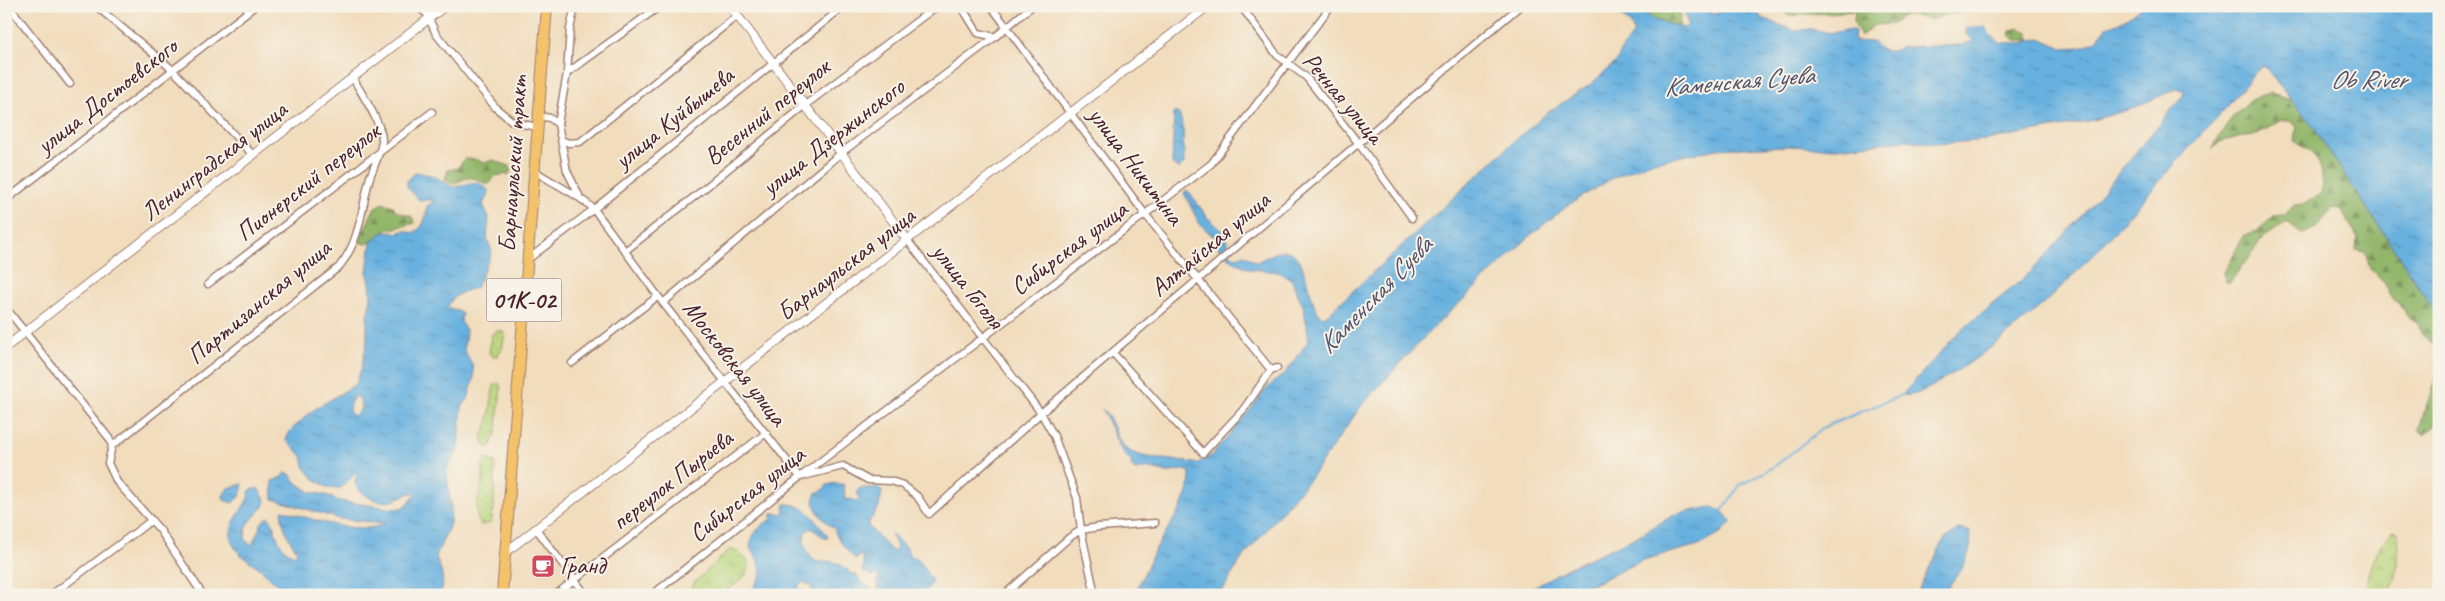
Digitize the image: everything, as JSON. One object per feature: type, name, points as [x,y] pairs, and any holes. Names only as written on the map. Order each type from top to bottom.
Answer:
[{"type":"main road","name":"Барнаульский тракт","points":[[502,595],[547,6]]},
{"type":"street","points":[[9,6],[70,84]]},
{"type":"street","points":[[96,6],[173,70],[254,155]]},
{"type":"street","name":"улица Достоевского","points":[[6,200],[255,6]]},
{"type":"street","points":[[417,6],[429,19],[436,34],[496,108],[513,122],[537,127]]},
{"type":"street","name":"Ленинградская улица","points":[[6,347],[445,6]]},
{"type":"street","points":[[575,6],[568,44],[567,73],[558,124],[567,171],[580,196]]},
{"type":"street","points":[[567,73],[660,6]]},
{"type":"street","name":"улица Гоголя","points":[[730,6],[772,64],[1041,413],[1054,436],[1070,474],[1077,498],[1081,530],[1095,595]]},
{"type":"street","name":"улица Куйбышева","points":[[527,260],[594,209],[844,6]]},
{"type":"street","name":"Весенний переулок","points":[[625,251],[805,106],[937,6]]},
{"type":"street","points":[[961,6],[978,33],[996,37]]},
{"type":"street","name":"улица Никитина","points":[[991,6],[1145,214],[1274,369],[1242,410],[1203,453],[1113,353]]},
{"type":"street","name":"улица Дзержинского","points":[[663,303],[841,153],[996,37],[1032,6]]},
{"type":"street","name":"Барнаульская улица","points":[[506,552],[725,384],[1208,6]]},
{"type":"street","name":"Речная улица","points":[[1241,6],[1277,55],[1306,77],[1359,144],[1412,218]]},
{"type":"street","name":"Сибирская улица","points":[[652,595],[800,478],[1211,164],[1331,6]]},
{"type":"street","name":"Алтайская улица","points":[[800,478],[843,466],[868,480],[892,481],[902,484],[917,496],[929,514],[1041,413],[1520,6]]},
{"type":"street","points":[[561,140],[569,143],[580,142],[737,16]]},
{"type":"street","name":"Партизанская улица","points":[[112,446],[339,267],[349,256],[362,221],[370,180],[382,140],[380,128],[353,78]]},
{"type":"street","name":"Пионерский переулок","points":[[208,284],[432,112]]},
{"type":"street","points":[[538,116],[550,118],[558,124]]},
{"type":"street","name":"Московская улица","points":[[535,171],[556,185],[580,196],[594,209],[725,384],[800,478]]},
{"type":"street","points":[[572,363],[658,296]]},
{"type":"street","points":[[6,308],[109,438],[112,446],[108,463],[117,482],[160,530],[203,595]]},
{"type":"street","name":"переулок Пырьева","points":[[555,595],[766,433]]},
{"type":"street","points":[[51,595],[152,520]]},
{"type":"street","points":[[1004,595],[1070,537],[1081,530],[1155,523]]},
{"type":"street","points":[[537,530],[586,595]]},
{"type":"green space","points":[[1667,6],[1680,13],[1679,27],[1654,20],[1637,8]]},
{"type":"green space","points":[[1786,6],[2006,6],[1949,14],[1930,20],[1911,15],[1901,17],[1892,24],[1874,25],[1861,36],[1854,22],[1855,11],[1788,16],[1782,8]]},
{"type":"green space","points":[[2019,28],[2028,33],[2031,40],[2016,40],[2009,35],[2010,31]]},
{"type":"green space","points":[[2271,93],[2291,99],[2310,122],[2431,305],[2439,313],[2439,419],[2434,427],[2423,435],[2419,432],[2419,428],[2437,374],[2438,352],[2434,344],[2422,335],[2417,323],[2409,317],[2392,297],[2385,284],[2370,269],[2365,252],[2356,250],[2357,237],[2341,209],[2333,208],[2317,227],[2304,234],[2300,233],[2289,223],[2285,223],[2261,239],[2230,283],[2225,282],[2224,273],[2243,236],[2257,231],[2275,215],[2285,215],[2294,205],[2304,204],[2321,194],[2322,175],[2319,164],[2308,150],[2295,141],[2297,127],[2290,121],[2281,120],[2257,135],[2242,136],[2220,142],[2213,149],[2228,122],[2244,106],[2261,95]]},
{"type":"green space","points":[[464,159],[474,159],[484,163],[493,160],[509,166],[512,170],[509,174],[495,176],[489,184],[472,178],[454,183],[448,182],[445,179],[448,170],[458,168]]},
{"type":"green space","points":[[383,203],[393,206],[396,211],[411,216],[415,223],[387,230],[367,244],[358,242],[375,207]]},
{"type":"green space","points":[[500,330],[505,333],[502,349],[497,356],[492,356],[489,353],[492,334]]},
{"type":"green space","points":[[499,383],[501,388],[496,434],[490,447],[485,446],[482,437],[488,423],[494,385]]},
{"type":"green space","points":[[486,459],[495,462],[494,507],[491,523],[481,525],[478,519],[477,508],[483,478],[483,466]]},
{"type":"green space","points":[[2394,531],[2399,533],[2396,577],[2389,595],[2367,595],[2368,578],[2374,560],[2382,543]]},
{"type":"green space","points":[[730,549],[738,552],[749,562],[748,570],[744,577],[722,595],[692,595],[691,588],[695,582]]},
{"type":"water","points":[[1611,6],[1635,6],[1654,20],[1684,28],[1688,24],[1685,15],[1687,10],[1691,8],[1716,13],[1725,8],[1751,8],[1763,18],[1795,31],[1809,29],[1832,33],[1851,29],[1855,31],[1854,41],[1873,42],[1880,49],[1892,51],[1912,46],[1951,46],[1968,43],[1974,40],[1966,34],[1966,29],[1970,27],[1985,27],[1990,35],[2002,43],[2022,43],[2040,38],[2062,48],[2081,47],[2094,42],[2107,27],[2125,20],[2143,6],[2439,6],[2439,313],[2431,305],[2310,122],[2264,66],[2254,73],[2231,103],[2074,275],[2011,332],[1928,389],[1913,395],[1902,395],[1958,333],[2031,272],[2093,203],[2183,96],[2184,90],[2176,89],[2131,109],[2082,123],[1986,140],[1937,144],[1905,140],[1836,148],[1786,146],[1717,149],[1648,163],[1611,179],[1570,204],[1532,234],[1429,332],[1362,405],[1312,476],[1240,561],[1220,595],[1134,595],[1154,552],[1177,514],[1187,493],[1190,472],[1183,470],[1166,472],[1146,469],[1135,470],[1131,466],[1132,462],[1122,452],[1102,409],[1109,417],[1120,442],[1129,451],[1147,457],[1197,464],[1212,455],[1266,389],[1286,372],[1309,340],[1304,308],[1291,279],[1278,272],[1250,269],[1232,261],[1219,248],[1216,239],[1199,223],[1184,193],[1186,190],[1207,217],[1226,234],[1231,255],[1235,257],[1244,255],[1257,262],[1283,251],[1291,253],[1298,258],[1303,267],[1317,310],[1322,317],[1327,315],[1520,136],[1547,113],[1591,84],[1617,61],[1622,49],[1634,33],[1630,24]]},
{"type":"water","points":[[1174,112],[1179,114],[1183,126],[1184,164],[1179,169],[1172,164]]},
{"type":"water","points":[[416,172],[434,176],[453,187],[472,183],[481,184],[489,192],[483,204],[489,218],[487,238],[492,252],[476,288],[459,294],[447,307],[462,314],[461,322],[466,330],[464,350],[473,367],[474,378],[468,399],[462,407],[458,450],[446,470],[451,507],[450,524],[436,556],[442,575],[442,589],[440,595],[301,595],[285,590],[277,585],[241,554],[233,544],[231,531],[235,520],[247,501],[250,490],[258,488],[266,501],[246,529],[246,541],[252,545],[262,522],[268,517],[282,547],[295,555],[297,551],[283,525],[283,510],[335,525],[349,527],[375,527],[385,523],[340,519],[273,499],[272,481],[283,477],[285,473],[290,474],[297,483],[310,492],[326,495],[339,501],[396,509],[404,507],[417,494],[410,493],[387,502],[376,500],[365,495],[357,487],[355,483],[357,475],[355,474],[341,488],[328,488],[313,478],[304,466],[302,456],[286,440],[290,431],[312,411],[356,384],[367,341],[367,316],[371,299],[370,282],[367,272],[371,242],[383,232],[397,233],[406,230],[411,233],[415,232],[424,223],[427,206],[433,203],[432,200],[419,200],[407,187],[407,181]],"holes":[[[355,396],[360,398],[361,409],[354,416],[349,411],[350,403]]]},
{"type":"water","points":[[836,483],[844,485],[845,500],[852,499],[855,502],[859,498],[857,492],[860,488],[879,488],[882,491],[879,507],[868,526],[892,551],[895,551],[897,547],[891,533],[907,549],[909,556],[918,559],[932,581],[924,592],[910,596],[879,595],[877,580],[880,575],[873,576],[862,571],[864,565],[862,555],[856,560],[846,549],[835,529],[827,523],[816,509],[814,499],[816,493],[823,490],[827,485]]},
{"type":"water","points":[[243,484],[240,497],[232,503],[224,500],[223,496],[228,488]]},
{"type":"water","points":[[785,504],[792,504],[804,509],[814,518],[827,535],[828,538],[825,538],[811,528],[805,532],[806,548],[813,559],[817,562],[827,561],[840,564],[851,574],[856,574],[876,595],[810,595],[812,587],[803,582],[798,586],[799,595],[750,595],[761,572],[757,559],[750,548],[752,539],[763,525],[772,519],[772,513],[783,514]]},
{"type":"water","points":[[1711,507],[1722,511],[1732,522],[1723,531],[1702,544],[1643,560],[1571,595],[1519,595],[1568,568],[1634,538],[1676,514]]},
{"type":"water","points":[[1958,529],[1969,531],[1971,540],[1967,557],[1958,573],[1942,595],[1915,595],[1944,540]]},
{"type":"waterway","points":[[1722,511],[1740,485],[1774,467],[1824,427],[1902,395]]},
{"type":"place","name":"Гранд","points":[[543,566]]},
{"type":"water label","name":"Ob River","points":[[2368,79]]},
{"type":"water label","name":"Каменская Суева","points":[[1739,81]]},
{"type":"water label","name":"Каменская Суева","points":[[1375,295]]}]
